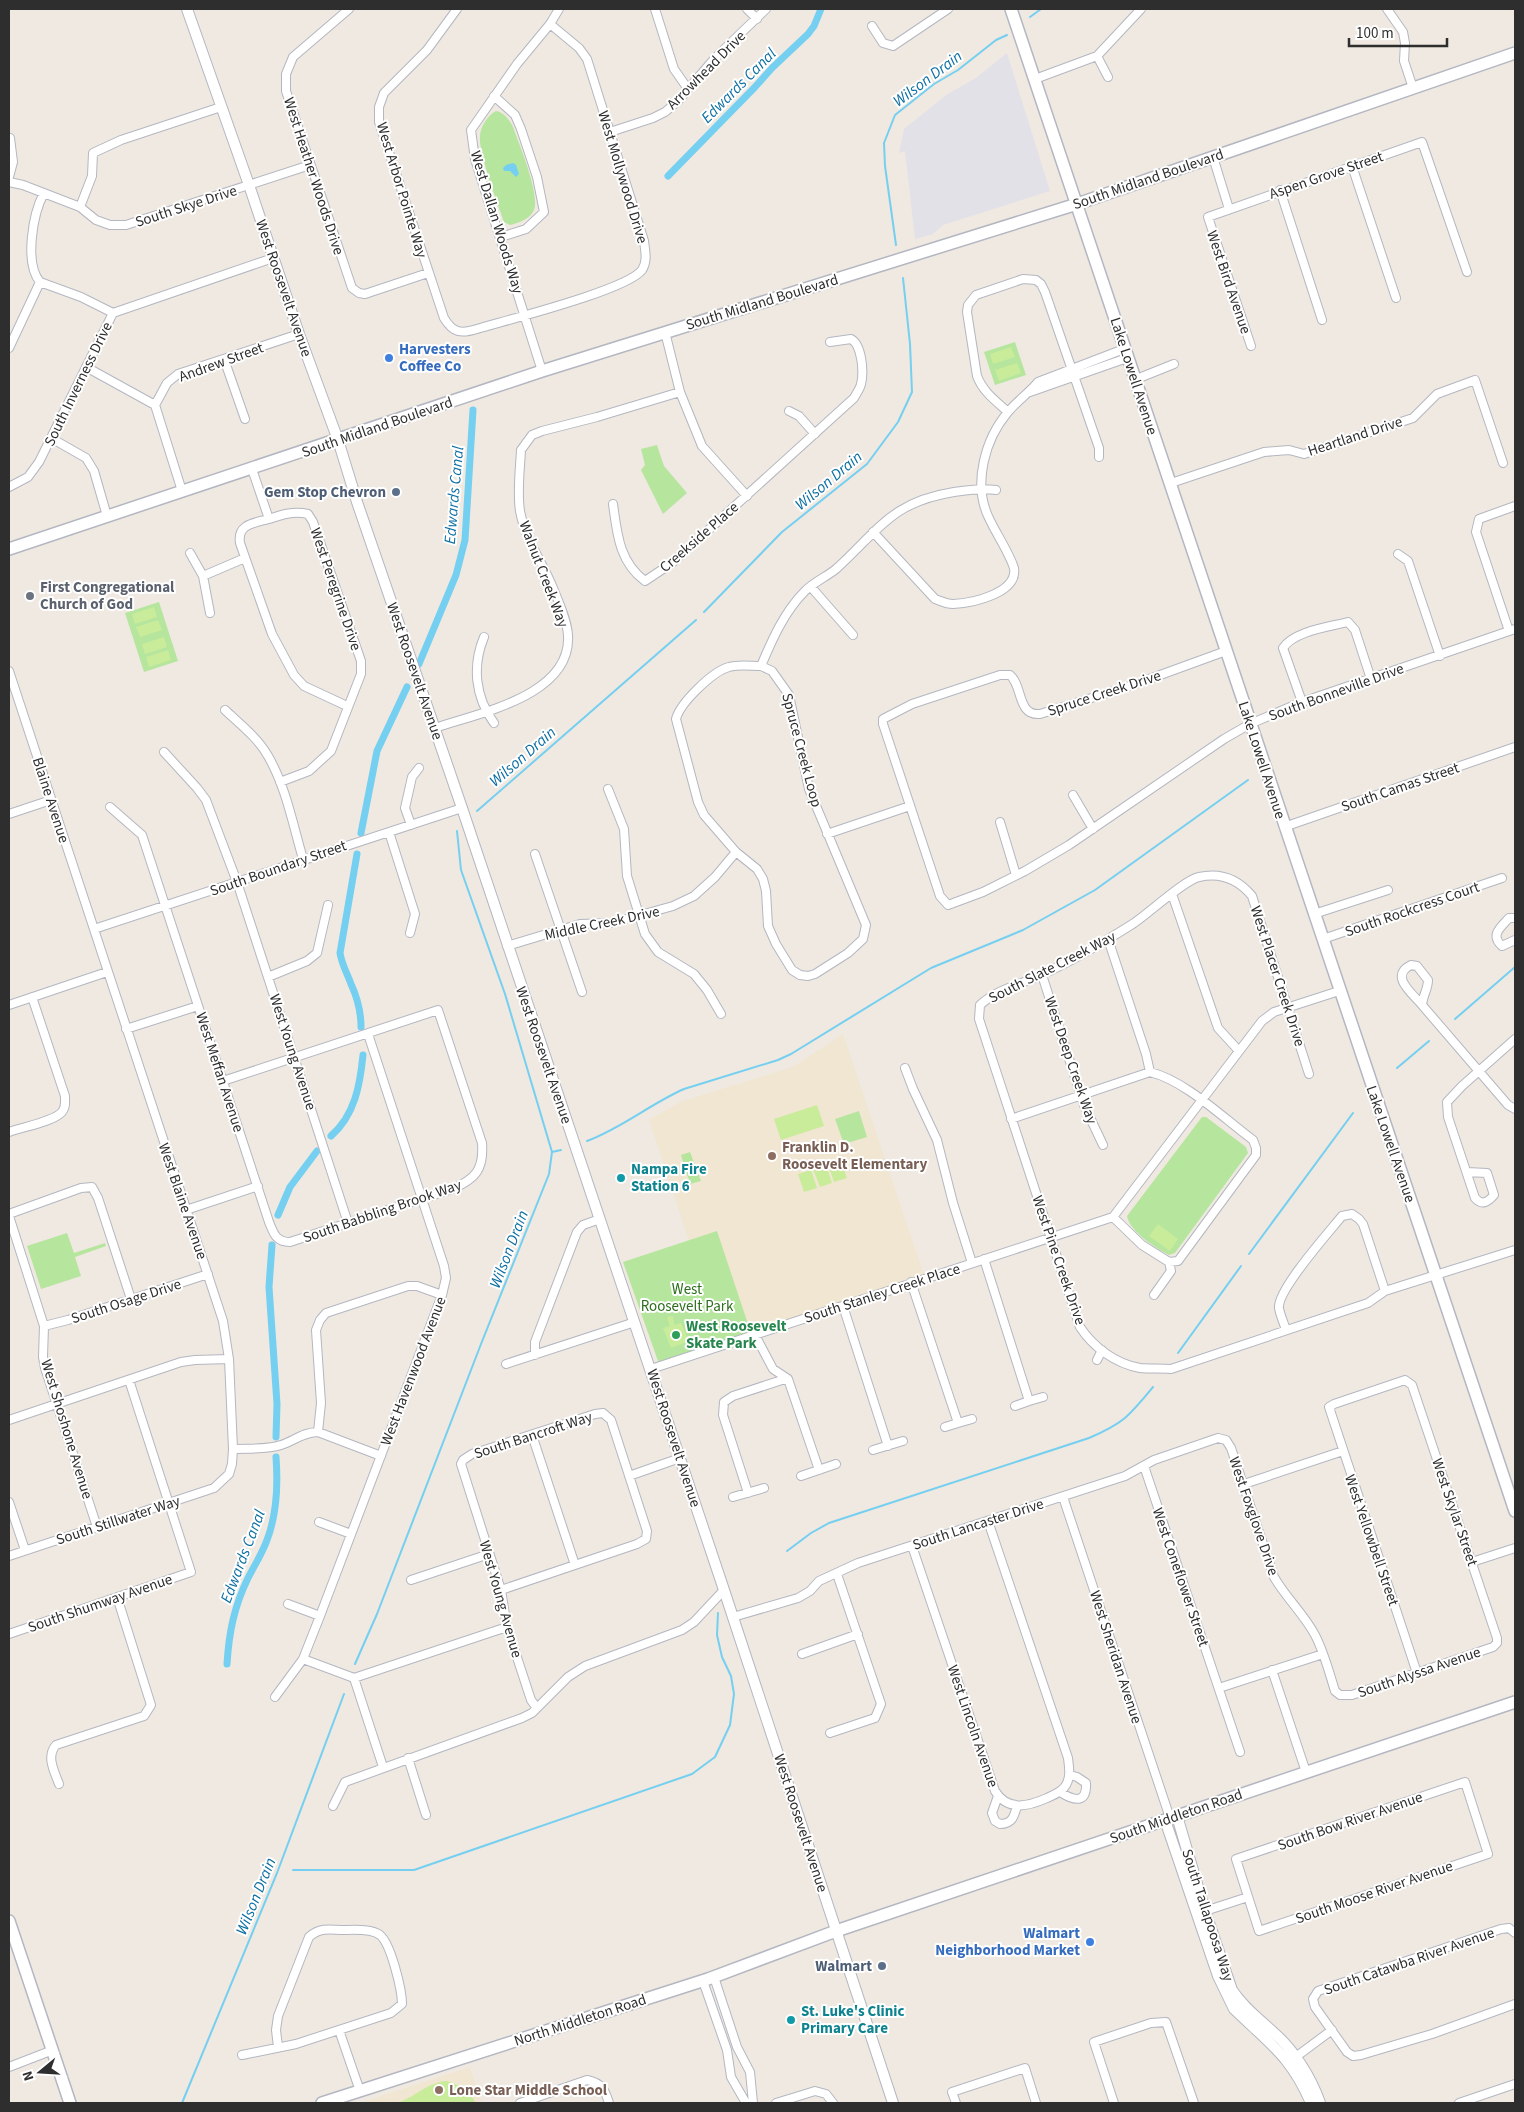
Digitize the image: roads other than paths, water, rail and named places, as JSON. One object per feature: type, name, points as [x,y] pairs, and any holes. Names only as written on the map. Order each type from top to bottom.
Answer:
[{"type":"main road","name":"Lake Lowell Avenue","points":[[1011,9],[1515,1511]]},
{"type":"main road","name":"South Midland Boulevard","points":[[9,549],[542,371],[1076,204],[1515,53]]},
{"type":"main road","name":"South Middleton Road","points":[[836,1931],[1515,1702]]},
{"type":"main road","points":[[9,1921],[11,1933],[70,2103]]},
{"type":"main road","name":"North Middleton Road","points":[[322,2103],[709,1979],[836,1931]]},
{"type":"street","name":"West Roosevelt Avenue","points":[[187,9],[299,334],[338,440],[356,502],[462,808],[894,2103]]},
{"type":"street","name":"West Heather Woods Drive","points":[[350,9],[293,57],[286,74],[286,92],[352,288],[359,293],[365,294],[428,273]]},
{"type":"street","name":"West Arbor Pointe Way","points":[[456,332],[450,328],[444,318],[428,273],[379,122],[379,107],[384,93],[427,50],[457,9]]},
{"type":"street","name":"West Dallan Woods Way","points":[[542,371],[475,159],[471,130],[533,43],[550,24],[559,9]]},
{"type":"street","points":[[655,9],[674,69],[688,89]]},
{"type":"street","points":[[747,9],[757,19]]},
{"type":"street","name":"Arrowhead Drive","points":[[610,132],[653,118],[665,112],[714,59],[766,9]]},
{"type":"street","points":[[872,26],[883,43],[893,46],[948,9]]},
{"type":"street","points":[[1035,79],[1097,56],[1141,9]]},
{"type":"street","points":[[1387,9],[1403,32],[1405,43],[1404,61],[1412,88]]},
{"type":"street","name":"West Mollywood Drive","points":[[456,332],[466,332],[525,315],[625,283],[637,276],[643,268],[646,257],[644,240],[587,59],[579,48],[550,24]]},
{"type":"street","points":[[1097,56],[1108,78]]},
{"type":"street","points":[[494,96],[514,115],[521,130],[537,176],[544,212],[526,230],[501,237]]},
{"type":"street","points":[[80,207],[92,176],[94,152],[121,140],[221,107]]},
{"type":"street","points":[[9,177],[13,162],[10,138]]},
{"type":"street","name":"Aspen Grove Street","points":[[1208,218],[1280,190],[1422,142],[1467,272]]},
{"type":"street","points":[[1213,157],[1229,209]]},
{"type":"street","name":"South Skye Drive","points":[[9,182],[24,185],[80,207],[96,220],[110,225],[126,225],[310,165]]},
{"type":"street","points":[[1352,166],[1396,298]]},
{"type":"street","points":[[1280,190],[1322,320]]},
{"type":"street","points":[[44,193],[35,212],[32,228],[33,264],[36,277],[40,282],[74,294],[113,313]]},
{"type":"street","name":"West Bird Avenue","points":[[1208,218],[1251,346]]},
{"type":"street","name":"South Inverness Drive","points":[[9,487],[28,477],[39,462],[113,313],[273,258]]},
{"type":"street","points":[[1008,412],[984,391],[977,376],[967,312],[968,305],[976,294],[1023,280],[1036,280],[1041,284],[1099,448],[1099,456]]},
{"type":"street","points":[[9,348],[40,282]]},
{"type":"street","points":[[665,332],[680,392],[702,446],[746,496]]},
{"type":"street","name":"Andrew Street","points":[[155,405],[167,383],[178,374],[299,334]]},
{"type":"street","name":"Creekside Place","points":[[613,504],[619,546],[625,559],[645,581],[672,563],[854,398],[861,385],[862,372],[856,342],[847,339],[830,342]]},
{"type":"street","points":[[873,532],[935,599],[946,604],[968,602],[997,593],[1010,585],[1015,575],[1011,560],[988,516],[982,488],[986,452],[994,434],[1008,412],[1038,382],[1126,354]]},
{"type":"street","points":[[224,359],[245,419]]},
{"type":"street","points":[[1134,380],[1174,364]]},
{"type":"street","points":[[86,367],[155,405],[182,491]]},
{"type":"street","name":"Heartland Drive","points":[[1171,483],[1264,452],[1290,450],[1304,454],[1413,418],[1437,394],[1476,380],[1504,462]]},
{"type":"street","name":"Walnut Creek Way","points":[[434,728],[486,712],[530,693],[552,678],[565,658],[568,634],[561,610],[553,588],[527,535],[520,511],[521,450],[526,442],[532,435],[542,431],[598,417],[680,392]]},
{"type":"street","points":[[789,411],[799,416],[815,434]]},
{"type":"street","points":[[52,438],[86,458],[94,471],[107,516]]},
{"type":"street","points":[[252,469],[269,518]]},
{"type":"street","points":[[761,666],[775,634],[794,603],[811,586],[835,570],[894,514],[915,502],[936,495],[982,488],[996,490]]},
{"type":"street","points":[[1512,630],[1476,532],[1479,519],[1515,506]]},
{"type":"street","name":"West Peregrine Drive","points":[[245,558],[239,536],[242,529],[248,524],[289,513],[299,512],[308,514],[313,522],[361,661],[361,674],[331,751],[309,771],[280,782]]},
{"type":"street","points":[[190,553],[203,576],[210,613]]},
{"type":"street","points":[[1398,554],[1408,561],[1440,656]]},
{"type":"street","points":[[203,576],[245,558],[272,634],[294,675],[304,686],[347,706]]},
{"type":"street","points":[[811,586],[854,635]]},
{"type":"street","points":[[1302,702],[1283,648],[1287,642],[1297,636],[1348,622],[1355,630],[1371,679]]},
{"type":"street","name":"South Bonneville Drive","points":[[1016,875],[1069,845],[1250,724],[1302,702],[1512,630]]},
{"type":"street","points":[[484,637],[478,653],[475,676],[486,712],[494,723]]},
{"type":"street","name":"Spruce Creek Drive","points":[[910,806],[883,724],[883,718],[912,704],[1000,675],[1010,675],[1014,679],[1026,710],[1034,715],[1040,714],[1130,686],[1226,651]]},
{"type":"street","name":"Spruce Creek Loop","points":[[761,666],[772,671],[789,695],[809,789],[864,916],[866,933],[863,939],[848,953],[808,976],[792,970],[776,944],[768,926],[766,890],[763,879],[757,870],[736,852],[704,815],[698,802],[676,719],[681,709],[711,677],[730,667],[761,666]]},
{"type":"street","name":"Blaine Avenue","points":[[9,670],[94,930]]},
{"type":"street","points":[[225,710],[259,743],[268,756],[280,782],[303,859]]},
{"type":"street","name":"South Camas Street","points":[[1284,827],[1515,747]]},
{"type":"street","name":"West Young Avenue","points":[[164,752],[206,800],[237,882],[348,1223]]},
{"type":"street","points":[[411,825],[405,808],[412,777],[419,768]]},
{"type":"street","points":[[608,789],[624,829],[627,876],[645,934],[658,952],[694,974],[707,990],[721,1014]]},
{"type":"street","points":[[1073,795],[1093,829]]},
{"type":"street","points":[[9,814],[51,800]]},
{"type":"street","points":[[828,834],[910,806],[940,896],[944,903],[948,905],[1016,875],[1000,822]]},
{"type":"street","name":"West Meffan Avenue","points":[[110,807],[142,835],[276,1238]]},
{"type":"street","name":"South Boundary Street","points":[[94,930],[303,859],[462,808]]},
{"type":"street","points":[[389,832],[415,914],[410,932]]},
{"type":"street","name":"Middle Creek Drive","points":[[508,946],[580,924],[612,924],[673,906],[694,896],[715,877],[736,852]]},
{"type":"street","points":[[534,854],[582,992]]},
{"type":"street","name":"West Placer Creek Drive","points":[[1183,886],[1196,878],[1214,874],[1232,878],[1243,885],[1252,896],[1309,1074]]},
{"type":"street","name":"South Rockcress Court","points":[[1323,940],[1502,878]]},
{"type":"street","name":"South Slate Creek Way","points":[[980,1005],[990,996],[1042,975],[1108,939],[1131,925],[1183,886]]},
{"type":"street","points":[[1314,914],[1388,890]]},
{"type":"street","points":[[1172,894],[1218,1028],[1239,1051]]},
{"type":"street","points":[[268,977],[307,961],[317,953],[328,905]]},
{"type":"street","points":[[1515,918],[1509,918],[1495,935],[1496,941],[1502,946],[1515,940]]},
{"type":"street","name":"West Blaine Avenue","points":[[94,930],[223,1321],[229,1359],[233,1449],[232,1464],[225,1479]]},
{"type":"street","points":[[1108,939],[1146,1054],[1150,1072]]},
{"type":"street","points":[[1422,1005],[1423,996],[1428,988],[1428,980],[1416,966],[1411,965],[1404,968],[1401,975],[1402,982],[1508,1106],[1515,1109]]},
{"type":"street","points":[[9,1005],[107,972]]},
{"type":"street","name":"West Deep Creek Way","points":[[1042,975],[1081,1095],[1103,1145]]},
{"type":"street","points":[[1011,1119],[1150,1072],[1164,1075],[1201,1100],[1253,1140],[1256,1155],[1178,1260],[1170,1262],[1142,1245],[1113,1217],[1201,1100],[1262,1021],[1274,1012],[1340,991]]},
{"type":"street","points":[[9,1132],[54,1117],[62,1112],[66,1106],[65,1096],[32,998]]},
{"type":"street","name":"West Pine Creek Drive","points":[[980,1005],[978,1020],[1080,1327],[1086,1336],[1114,1360],[1138,1368],[1171,1369],[1368,1303],[1385,1292],[1515,1250]]},
{"type":"street","points":[[126,1029],[198,1006]]},
{"type":"street","name":"South Babbling Brook Way","points":[[276,1238],[282,1242],[290,1242],[348,1223],[467,1183],[479,1170],[483,1154],[482,1143],[438,1010],[368,1034]]},
{"type":"street","points":[[223,1082],[368,1034]]},
{"type":"street","name":"West Havenwood Avenue","points":[[275,1697],[303,1659],[442,1295],[446,1278],[444,1266],[368,1034]]},
{"type":"street","points":[[1466,1172],[1486,1173],[1494,1195],[1490,1201],[1478,1202],[1475,1198],[1466,1172],[1448,1117],[1447,1102],[1478,1071],[1515,1039]]},
{"type":"street","points":[[905,1068],[937,1140],[953,1203],[972,1263]]},
{"type":"street","points":[[186,1210],[258,1186]]},
{"type":"street","points":[[9,1215],[81,1188],[92,1187],[98,1198],[131,1299]]},
{"type":"street","points":[[1286,1330],[1279,1308],[1280,1299],[1292,1280],[1342,1216],[1352,1214],[1359,1218],[1385,1292]]},
{"type":"street","name":"West Shoshone Avenue","points":[[9,1215],[44,1326],[43,1357],[97,1527]]},
{"type":"street","name":"South Stanley Creek Place","points":[[650,1369],[1113,1217]]},
{"type":"street","points":[[535,1355],[535,1342],[577,1232],[583,1226],[600,1219]]},
{"type":"street","points":[[984,1259],[1029,1401]]},
{"type":"street","points":[[1154,1295],[1171,1272],[1170,1262]]},
{"type":"street","name":"South Osage Drive","points":[[44,1326],[68,1320],[208,1274]]},
{"type":"street","points":[[912,1282],[958,1423]]},
{"type":"street","points":[[318,1432],[321,1403],[316,1330],[320,1320],[326,1313],[408,1286],[417,1286],[442,1295]]},
{"type":"street","points":[[843,1306],[888,1446]]},
{"type":"street","points":[[506,1364],[634,1322]]},
{"type":"street","points":[[755,1335],[773,1369],[788,1380],[819,1470]]},
{"type":"street","points":[[1097,1360],[1102,1350]]},
{"type":"street","points":[[9,1420],[181,1362],[229,1359]]},
{"type":"street","points":[[748,1493],[723,1415],[724,1402],[733,1396],[785,1379]]},
{"type":"street","points":[[129,1380],[169,1503]]},
{"type":"street","name":"West Yellowbell Street","points":[[1409,1381],[1405,1380],[1329,1407],[1417,1673]]},
{"type":"street","name":"West Skylar Street","points":[[1409,1381],[1412,1385],[1472,1562],[1497,1643]]},
{"type":"street","points":[[1015,1406],[1043,1396]]},
{"type":"street","name":"South Bancroft Way","points":[[463,1460],[472,1454],[594,1414],[603,1413],[611,1420],[629,1476]]},
{"type":"street","points":[[945,1427],[972,1419]]},
{"type":"street","points":[[233,1449],[272,1447],[281,1445],[308,1432],[318,1432],[381,1456]]},
{"type":"street","points":[[532,1435],[575,1565]]},
{"type":"street","name":"South Lancaster Drive","points":[[733,1617],[798,1598],[810,1591],[819,1581],[858,1564],[1125,1476],[1154,1460],[1218,1438],[1226,1440]]},
{"type":"street","name":"West Foxglove Drive","points":[[1226,1440],[1231,1448],[1244,1484],[1274,1577],[1316,1637],[1335,1691],[1340,1695]]},
{"type":"street","points":[[873,1450],[904,1441]]},
{"type":"street","points":[[1244,1484],[1343,1451]]},
{"type":"street","points":[[501,1590],[646,1539],[647,1531],[629,1476],[680,1458]]},
{"type":"street","name":"West Young Avenue","points":[[463,1460],[461,1464],[462,1473],[501,1590],[507,1627],[531,1700],[537,1708]]},
{"type":"street","points":[[801,1476],[836,1464]]},
{"type":"street","name":"West Coneflower Street","points":[[1144,1466],[1240,1752]]},
{"type":"street","name":"South Stillwater Way","points":[[9,1556],[214,1488],[225,1479]]},
{"type":"street","points":[[733,1498],[764,1488]]},
{"type":"street","name":"West Sheridan Avenue","points":[[1063,1497],[1171,1818]]},
{"type":"street","points":[[9,1502],[25,1550]]},
{"type":"street","name":"South Shumway Avenue","points":[[9,1634],[191,1572],[169,1503]]},
{"type":"street","points":[[988,1521],[1068,1758],[1070,1775],[1060,1792],[1034,1804],[1017,1806],[1009,1823],[1000,1824],[995,1821],[992,1813],[998,1796]]},
{"type":"street","points":[[319,1522],[351,1534]]},
{"type":"street","name":"West Lincoln Avenue","points":[[912,1546],[989,1777],[998,1796],[1007,1803],[1017,1806]]},
{"type":"street","points":[[1472,1562],[1515,1548]]},
{"type":"street","points":[[411,1580],[489,1554]]},
{"type":"street","points":[[830,1733],[875,1718],[881,1704],[837,1574]]},
{"type":"street","points":[[333,1806],[345,1782],[532,1713],[568,1677],[585,1666],[654,1641],[688,1626],[724,1590]]},
{"type":"street","points":[[59,1784],[50,1754],[56,1745],[144,1716],[149,1711],[151,1705],[117,1597]]},
{"type":"street","points":[[288,1604],[320,1616]]},
{"type":"street","points":[[303,1659],[354,1678],[507,1627]]},
{"type":"street","points":[[802,1654],[858,1634]]},
{"type":"street","name":"South Alyssa Avenue","points":[[1340,1695],[1352,1696],[1493,1647],[1497,1643]]},
{"type":"street","points":[[1219,1688],[1323,1654]]},
{"type":"street","points":[[1272,1670],[1306,1772]]},
{"type":"street","points":[[354,1678],[383,1767]]},
{"type":"street","points":[[878,1711],[887,1715]]},
{"type":"street","points":[[408,1758],[426,1815]]},
{"type":"street","points":[[1060,1792],[1070,1799],[1076,1799],[1083,1797],[1086,1792],[1086,1782],[1077,1776],[1070,1775]]},
{"type":"street","name":"South Moose River Avenue","points":[[1248,1897],[1259,1931],[1488,1854],[1465,1782]]},
{"type":"street","name":"South Bow River Avenue","points":[[1248,1897],[1236,1859],[1465,1782]]},
{"type":"street","name":"South Tallapoosa Way","points":[[1171,1818],[1201,1912],[1218,1976],[1228,2000],[1234,2009],[1292,2060],[1313,2086],[1320,2103]]},
{"type":"street","points":[[1201,1912],[1248,1897]]},
{"type":"street","points":[[242,2055],[278,2048],[296,2044],[391,2013],[402,2004],[402,1992],[386,1944],[379,1934],[367,1931],[326,1929],[314,1932],[309,1937],[278,2016],[276,2030],[278,2048]]},
{"type":"street","name":"South Catawba River Avenue","points":[[1332,2030],[1315,2008],[1312,1999],[1318,1991],[1512,1930]]},
{"type":"street","points":[[709,1979],[727,2050],[731,2077],[746,2103]]},
{"type":"street","points":[[709,1979],[737,2047],[750,2072],[753,2103]]},
{"type":"street","points":[[1292,2060],[1332,2030],[1347,2052],[1353,2056],[1361,2055],[1432,2034],[1515,2004]]},
{"type":"street","points":[[1114,2103],[1094,2042],[1150,2023],[1166,2022],[1194,2103]]},
{"type":"street","points":[[339,2030],[360,2091]]},
{"type":"street","points":[[9,2066],[53,2050]]},
{"type":"street","name":"South Tallapoosa Way","points":[[1292,2060],[1311,2103]]},
{"type":"street","points":[[956,2103],[952,2092],[1025,2068],[1036,2103]]},
{"type":"street","points":[[523,2103],[587,2080],[597,2082],[605,2089],[610,2103]]},
{"type":"street","points":[[1458,2103],[1515,2084]]},
{"type":"street","points":[[776,2103],[815,2091],[826,2094],[832,2103]]},
{"type":"water","points":[[513,163],[516,165],[519,174],[516,177],[510,171],[504,171],[503,168]]},
{"type":"waterway","name":"Edwards Canal","points":[[668,176],[772,68],[808,34],[814,26],[821,9]]},
{"type":"waterway","name":"Wilson Drain","points":[[1030,17],[1041,9]]},
{"type":"waterway","name":"Wilson Drain","points":[[896,245],[885,166],[884,143],[895,115],[934,84],[958,70],[996,40],[1007,35]]},
{"type":"waterway","name":"Wilson Drain","points":[[704,612],[782,532],[867,464],[898,422],[912,392],[910,344],[903,278]]},
{"type":"waterway","name":"Edwards Canal","points":[[419,664],[456,575],[465,540],[473,410]]},
{"type":"waterway","name":"Wilson Drain","points":[[477,811],[696,620]]},
{"type":"waterway","name":"Edwards Canal","points":[[361,833],[377,751],[407,687]]},
{"type":"waterway","points":[[587,1141],[612,1130],[684,1089],[778,1060],[791,1054],[931,968],[1023,930],[1095,890],[1248,780]]},
{"type":"waterway","name":"Wilson Drain","points":[[355,1664],[377,1614],[549,1174],[552,1152],[505,994],[461,870],[457,831]]},
{"type":"waterway","name":"Edwards Canal","points":[[357,854],[340,953],[357,999],[361,1027]]},
{"type":"waterway","points":[[1455,1019],[1515,967]]},
{"type":"waterway","points":[[1397,1068],[1429,1041]]},
{"type":"waterway","name":"Edwards Canal","points":[[331,1136],[346,1119],[355,1099],[363,1055]]},
{"type":"waterway","points":[[1249,1254],[1353,1113]]},
{"type":"waterway","points":[[552,1152],[561,1150]]},
{"type":"waterway","name":"Edwards Canal","points":[[278,1215],[290,1187],[317,1151]]},
{"type":"waterway","name":"Edwards Canal","points":[[272,1245],[269,1287],[277,1404],[276,1437]]},
{"type":"waterway","points":[[1178,1353],[1241,1266]]},
{"type":"waterway","points":[[787,1551],[811,1533],[829,1523],[1089,1438],[1125,1418],[1153,1387]]},
{"type":"waterway","name":"Edwards Canal","points":[[227,1664],[229,1641],[236,1610],[243,1589],[265,1545],[273,1520],[277,1488],[276,1457]]},
{"type":"waterway","points":[[293,1870],[414,1870],[692,1774],[715,1757],[730,1725],[734,1694],[731,1676],[722,1657],[717,1635],[718,1613]]},
{"type":"waterway","name":"Wilson Drain","points":[[182,2103],[277,1873],[344,1694]]},
{"type":"place","name":"Harvesters Coffee Co","points":[[389,358]]},
{"type":"place","name":"Gem Stop Chevron","points":[[396,492]]},
{"type":"place","name":"First Congregational Church of God","points":[[30,596]]},
{"type":"place","name":"Franklin D. Roosevelt Elementary","points":[[772,1156]]},
{"type":"place","name":"Nampa Fire Station 6","points":[[621,1178]]},
{"type":"place","name":"West Roosevelt Skate Park","points":[[676,1335]]},
{"type":"place","name":"Walmart Neighborhood Market","points":[[1090,1942]]},
{"type":"place","name":"Walmart","points":[[882,1966]]},
{"type":"place","name":"St. Luke's Clinic Primary Care","points":[[791,2020]]},
{"type":"place","name":"Lone Star Middle School","points":[[439,2090]]},
{"type":"park label","name":"West Roosevelt Park","points":[[687,1298]]}]
